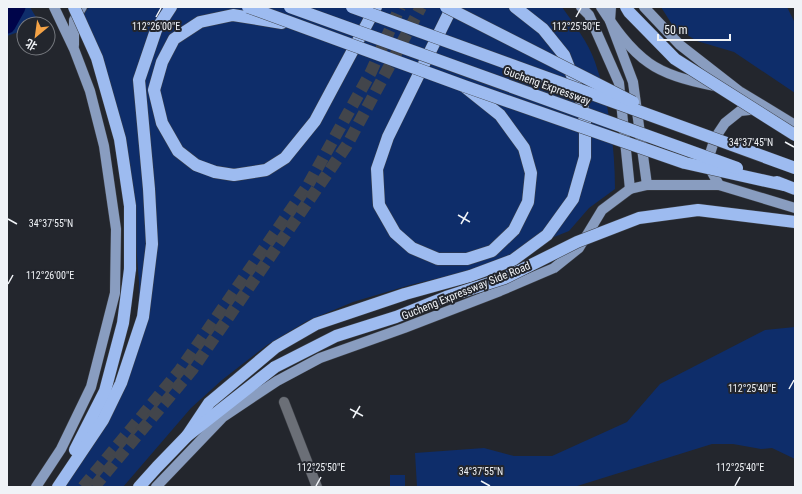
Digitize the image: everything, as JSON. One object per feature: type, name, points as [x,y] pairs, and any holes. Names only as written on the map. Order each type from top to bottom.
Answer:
[{"type":"highway","points":[[57,487],[105,391],[123,323],[130,270],[130,206],[120,139],[97,58],[74,7]]},
{"type":"highway","points":[[57,487],[103,420],[121,383],[144,317],[152,244],[140,80],[156,30],[171,7]]},
{"type":"highway","points":[[248,7],[464,86],[685,163],[790,187]]},
{"type":"highway","name":"Gucheng Expressway","points":[[290,7],[790,187]]},
{"type":"highway","name":"Gucheng Expressway","points":[[352,7],[795,168]]},
{"type":"highway","points":[[299,25],[233,15],[200,22],[174,39],[162,62],[154,90],[162,123],[178,151],[196,165],[214,172],[234,175],[266,170],[285,158],[314,121],[376,7]]},
{"type":"highway","points":[[446,7],[684,128]]},
{"type":"highway","points":[[452,7],[388,136],[377,169],[379,205],[395,233],[412,248],[438,259],[467,259],[492,251],[514,230],[528,202],[531,173],[524,148],[500,115],[464,86]]},
{"type":"highway","points":[[187,436],[209,403],[276,347],[316,324],[405,294],[470,276],[513,260],[547,235],[573,199],[586,157],[585,121],[581,98],[564,55],[543,28],[515,7]]},
{"type":"highway","points":[[626,7],[629,12],[675,59],[795,135]]},
{"type":"highway","points":[[139,487],[156,466],[187,436],[275,367],[336,336],[396,317],[446,297],[505,278],[576,242],[639,218],[698,210],[795,222]]},
{"type":"main road","points":[[36,487],[61,449],[92,387],[115,293],[116,229],[104,146],[90,91],[74,48],[54,7]]},
{"type":"main road","points":[[74,48],[74,20],[82,7]]},
{"type":"main road","points":[[581,7],[588,15],[619,83],[630,188]]},
{"type":"main road","points":[[601,7],[634,49],[649,63],[688,80],[739,91]]},
{"type":"main road","points":[[611,7],[610,20],[633,82],[647,185]]},
{"type":"main road","points":[[644,7],[680,45],[739,91],[795,125]]},
{"type":"main road","points":[[719,184],[707,163],[715,138],[725,123],[740,111],[766,108]]},
{"type":"main road","name":"Gucheng Expressway Side Road","points":[[156,487],[223,417],[277,381],[320,358],[404,328],[500,291],[554,268],[579,248],[602,210],[630,188],[647,185],[719,184],[795,208]]},
{"type":"street","points":[[284,402],[316,487]]},
{"type":"shaded area","points":[[7,7],[30,7],[35,16],[16,16],[16,33],[7,36]]},
{"type":"shaded area","points":[[91,7],[562,7],[589,47],[600,77],[610,124],[614,157],[615,189],[589,208],[569,231],[472,270],[410,285],[353,302],[307,321],[267,345],[222,380],[191,408],[123,487],[65,487],[95,443],[116,404],[138,345],[139,282],[135,231],[123,138],[82,15]]},
{"type":"shaded area","points":[[661,7],[787,7],[795,23],[795,93],[734,52],[697,41],[673,26]]},
{"type":"shaded area","points":[[795,327],[795,459],[772,448],[761,449],[733,444],[712,444],[574,487],[417,487],[415,453],[484,448],[514,456],[552,456],[627,422],[660,384],[765,330]]},
{"type":"shaded area","points":[[390,475],[405,475],[405,487],[390,487]]},
{"type":"waterway","points":[[7,25],[17,7]]},
{"type":"tunnel","points":[[83,487],[180,370],[308,185],[371,72],[400,7]]},
{"type":"tunnel","points":[[94,487],[192,370],[347,145],[421,7]]}]
